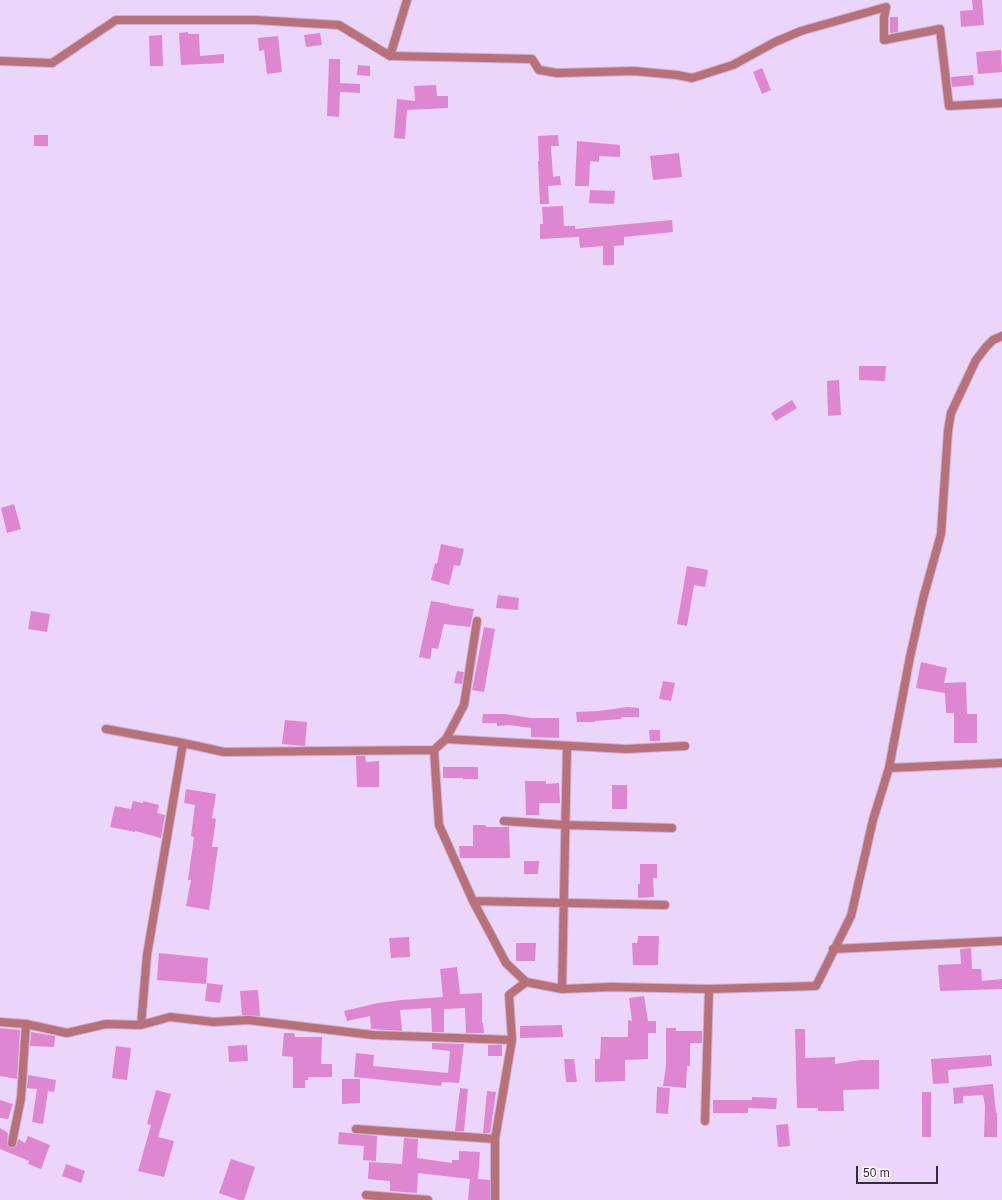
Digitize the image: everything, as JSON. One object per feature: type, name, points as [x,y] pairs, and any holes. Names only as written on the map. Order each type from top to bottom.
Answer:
[{"type":"street","points":[[390,56],[407,0]]},
{"type":"street","points":[[0,61],[52,63],[116,20],[255,20],[339,25],[390,56],[532,59],[539,70],[557,73],[634,71],[692,78],[733,65],[775,42],[801,31],[886,7],[884,18],[884,40],[940,29],[949,106],[1002,103]]},
{"type":"street","points":[[434,750],[439,825],[473,901],[506,963],[526,982],[562,989],[611,987],[709,989],[816,986],[833,949],[851,916],[873,820],[889,768],[923,599],[941,534],[948,431],[951,413],[976,360],[989,343],[1002,336]]},
{"type":"street","points":[[106,729],[224,752],[434,750],[446,739],[464,705],[477,622]]},
{"type":"street","points":[[446,739],[626,749],[685,746]]},
{"type":"street","points":[[141,1025],[147,955],[183,743]]},
{"type":"street","points":[[562,989],[567,746]]},
{"type":"street","points":[[889,768],[1002,763]]},
{"type":"street","points":[[504,821],[565,825],[672,828]]},
{"type":"street","points":[[473,901],[665,905]]},
{"type":"street","points":[[833,949],[1002,941]]},
{"type":"street","points":[[495,1200],[495,1139],[512,1040],[509,995],[526,982]]},
{"type":"street","points":[[706,1122],[709,989]]},
{"type":"street","points":[[0,1022],[26,1024],[67,1033],[106,1024],[141,1025],[170,1017],[214,1022],[248,1020],[373,1035],[512,1040]]},
{"type":"street","points":[[12,1143],[21,1098],[26,1024]]},
{"type":"street","points":[[356,1129],[495,1139]]},
{"type":"street","points":[[366,1195],[428,1200]]},
{"type":"building","points":[[972,0],[982,0],[984,25],[961,27],[960,11],[973,10]]},
{"type":"building","points":[[890,17],[898,17],[898,32],[890,33]]},
{"type":"building","points":[[188,32],[188,34],[199,34],[200,56],[224,54],[224,63],[181,65],[179,33]]},
{"type":"building","points":[[320,33],[322,45],[306,47],[304,35]]},
{"type":"building","points":[[162,35],[163,66],[150,66],[149,36]]},
{"type":"building","points":[[278,36],[282,72],[267,74],[264,50],[259,51],[258,38]]},
{"type":"building","points":[[1001,50],[1002,72],[978,74],[976,52]]},
{"type":"building","points":[[329,59],[340,59],[340,83],[360,84],[360,93],[340,92],[339,117],[327,116]]},
{"type":"building","points":[[358,65],[370,66],[370,76],[357,75]]},
{"type":"building","points":[[762,68],[771,90],[762,94],[753,72]]},
{"type":"building","points":[[973,75],[974,85],[952,87],[951,77]]},
{"type":"building","points":[[436,85],[437,96],[448,96],[448,108],[407,110],[405,139],[394,138],[397,99],[415,101],[414,86]]},
{"type":"building","points":[[34,135],[48,135],[48,146],[34,146]]},
{"type":"building","points":[[558,135],[559,146],[551,146],[553,177],[560,176],[561,185],[548,186],[549,204],[540,204],[538,136]]},
{"type":"building","points":[[577,141],[620,145],[620,157],[599,156],[599,162],[590,161],[589,186],[575,186]]},
{"type":"building","points":[[679,153],[682,177],[653,180],[650,156]]},
{"type":"building","points":[[590,190],[615,191],[614,204],[589,203]]},
{"type":"building","points":[[563,206],[564,226],[575,226],[575,229],[672,220],[673,232],[624,237],[624,245],[614,246],[614,265],[603,265],[603,246],[580,248],[579,237],[540,239],[540,224],[543,224],[542,207]]},
{"type":"building","points":[[859,366],[886,366],[885,381],[859,380]]},
{"type":"building","points":[[839,380],[841,415],[828,416],[827,381]]},
{"type":"building","points":[[792,400],[797,408],[776,421],[771,413]]},
{"type":"building","points":[[14,504],[21,529],[7,533],[1,508]]},
{"type":"building","points":[[441,544],[464,549],[460,566],[454,565],[449,585],[431,580],[435,563],[437,564]]},
{"type":"building","points":[[687,566],[708,570],[705,587],[694,585],[687,626],[677,624]]},
{"type":"building","points":[[498,595],[519,598],[518,610],[496,608]]},
{"type":"building","points":[[431,601],[474,609],[470,627],[444,624],[438,649],[432,648],[430,659],[419,657]]},
{"type":"building","points":[[31,611],[50,614],[47,632],[28,629]]},
{"type":"building","points":[[484,627],[495,629],[484,692],[472,690]]},
{"type":"building","points":[[921,662],[947,668],[944,683],[966,682],[967,714],[977,714],[977,743],[954,743],[954,713],[946,713],[945,693],[916,688]]},
{"type":"building","points":[[457,671],[464,672],[462,684],[454,683]]},
{"type":"building","points":[[663,681],[675,683],[671,701],[659,699]]},
{"type":"building","points":[[627,707],[639,708],[639,717],[621,717],[622,719],[595,722],[577,722],[576,712],[599,711]]},
{"type":"building","points":[[483,714],[505,714],[531,718],[559,718],[559,738],[531,737],[531,728],[509,725],[497,726],[497,723],[482,723]]},
{"type":"building","points":[[285,720],[307,722],[305,746],[282,744]]},
{"type":"building","points":[[649,730],[660,730],[660,741],[650,741]]},
{"type":"building","points":[[356,756],[365,756],[366,762],[379,761],[379,787],[357,787]]},
{"type":"building","points":[[443,767],[478,767],[478,779],[443,778]]},
{"type":"building","points":[[525,781],[546,781],[546,784],[559,783],[560,803],[539,803],[539,815],[526,815]]},
{"type":"building","points":[[612,785],[627,785],[627,809],[612,809]]},
{"type":"building","points":[[186,789],[216,794],[212,818],[216,819],[212,847],[218,847],[209,910],[186,906],[191,880],[188,880],[194,837],[191,836],[195,805],[184,803]]},
{"type":"building","points":[[133,801],[143,803],[143,801],[159,805],[157,813],[165,815],[161,838],[135,831],[110,827],[115,806],[131,809]]},
{"type":"building","points":[[473,825],[486,825],[486,827],[509,827],[510,858],[460,858],[459,846],[473,846]]},
{"type":"building","points":[[524,861],[539,861],[538,874],[524,874]]},
{"type":"building","points":[[640,864],[657,864],[657,878],[653,878],[654,897],[638,898]]},
{"type":"building","points":[[638,936],[659,936],[658,965],[633,965],[632,943],[637,943]]},
{"type":"building","points":[[409,937],[410,957],[391,958],[389,938]]},
{"type":"building","points":[[516,943],[536,943],[535,961],[516,961]]},
{"type":"building","points":[[971,948],[972,969],[981,969],[982,981],[1002,979],[1002,989],[940,991],[938,965],[961,964],[960,949]]},
{"type":"building","points":[[159,953],[208,958],[206,984],[157,980]]},
{"type":"building","points":[[457,967],[460,994],[482,993],[482,1023],[484,1033],[466,1033],[465,1008],[444,1009],[444,1032],[432,1032],[431,1008],[400,1010],[402,1031],[371,1029],[370,1016],[347,1021],[344,1011],[378,1003],[443,997],[440,969]]},
{"type":"building","points":[[207,983],[223,985],[220,1003],[205,1001]]},
{"type":"building","points":[[258,990],[260,1016],[242,1015],[240,991]]},
{"type":"building","points":[[644,996],[648,1021],[656,1021],[656,1033],[648,1033],[648,1059],[625,1060],[625,1081],[595,1082],[595,1059],[600,1059],[601,1037],[628,1037],[628,1020],[632,1021],[629,998]]},
{"type":"building","points":[[562,1025],[563,1037],[520,1038],[520,1026]]},
{"type":"building","points":[[0,1028],[20,1030],[17,1079],[0,1076]]},
{"type":"building","points":[[666,1028],[676,1028],[676,1031],[702,1031],[702,1043],[690,1043],[690,1066],[687,1066],[686,1088],[663,1086],[666,1066]]},
{"type":"building","points":[[795,1029],[805,1029],[805,1058],[835,1057],[835,1064],[861,1060],[879,1060],[879,1089],[843,1090],[844,1111],[818,1111],[818,1108],[797,1108]]},
{"type":"building","points":[[31,1032],[55,1036],[54,1047],[30,1046]]},
{"type":"building","points":[[284,1033],[294,1033],[295,1037],[322,1037],[321,1064],[332,1064],[332,1077],[308,1077],[308,1080],[305,1080],[305,1088],[293,1088],[293,1057],[282,1056]]},
{"type":"building","points":[[432,1043],[464,1044],[459,1083],[442,1082],[441,1086],[354,1077],[356,1053],[374,1055],[373,1066],[448,1073],[450,1051],[432,1049]]},
{"type":"building","points":[[247,1045],[248,1061],[229,1062],[228,1046]]},
{"type":"building","points":[[488,1045],[502,1045],[502,1056],[488,1056]]},
{"type":"building","points":[[116,1046],[131,1048],[127,1080],[112,1078]]},
{"type":"building","points":[[991,1055],[992,1066],[948,1070],[949,1083],[933,1084],[931,1059]]},
{"type":"building","points":[[564,1059],[574,1059],[577,1082],[566,1082]]},
{"type":"building","points":[[28,1075],[56,1080],[54,1092],[48,1091],[43,1124],[32,1122],[37,1089],[27,1088]]},
{"type":"building","points":[[342,1079],[360,1079],[360,1103],[342,1104]]},
{"type":"building","points":[[993,1084],[997,1113],[997,1137],[984,1137],[985,1106],[983,1095],[963,1096],[963,1103],[954,1104],[953,1088]]},
{"type":"building","points":[[657,1087],[670,1088],[668,1114],[656,1113]]},
{"type":"building","points":[[460,1088],[468,1089],[464,1131],[455,1131]]},
{"type":"building","points":[[156,1090],[171,1094],[158,1137],[174,1141],[164,1177],[138,1171],[151,1125],[147,1124]]},
{"type":"building","points":[[487,1091],[496,1092],[490,1133],[483,1133]]},
{"type":"building","points":[[922,1092],[931,1092],[931,1137],[922,1137]]},
{"type":"building","points":[[752,1097],[777,1098],[776,1109],[748,1108],[748,1113],[713,1113],[713,1100],[752,1100]]},
{"type":"building","points":[[0,1100],[13,1104],[8,1119],[0,1118]]},
{"type":"building","points":[[788,1124],[790,1146],[778,1147],[776,1125]]},
{"type":"building","points":[[0,1128],[8,1133],[7,1144],[11,1148],[16,1146],[18,1139],[25,1143],[28,1136],[50,1145],[41,1169],[28,1164],[29,1161],[0,1149]]},
{"type":"building","points":[[339,1132],[377,1136],[376,1161],[363,1160],[364,1146],[338,1144]]},
{"type":"building","points":[[404,1138],[418,1139],[417,1158],[452,1163],[452,1160],[459,1160],[459,1151],[480,1152],[478,1179],[490,1180],[490,1200],[468,1200],[470,1179],[418,1173],[417,1193],[390,1191],[390,1181],[368,1179],[369,1162],[402,1164]]},
{"type":"building","points":[[231,1159],[255,1167],[244,1200],[239,1200],[219,1193]]},
{"type":"building","points":[[66,1164],[85,1171],[81,1183],[62,1176]]}]
